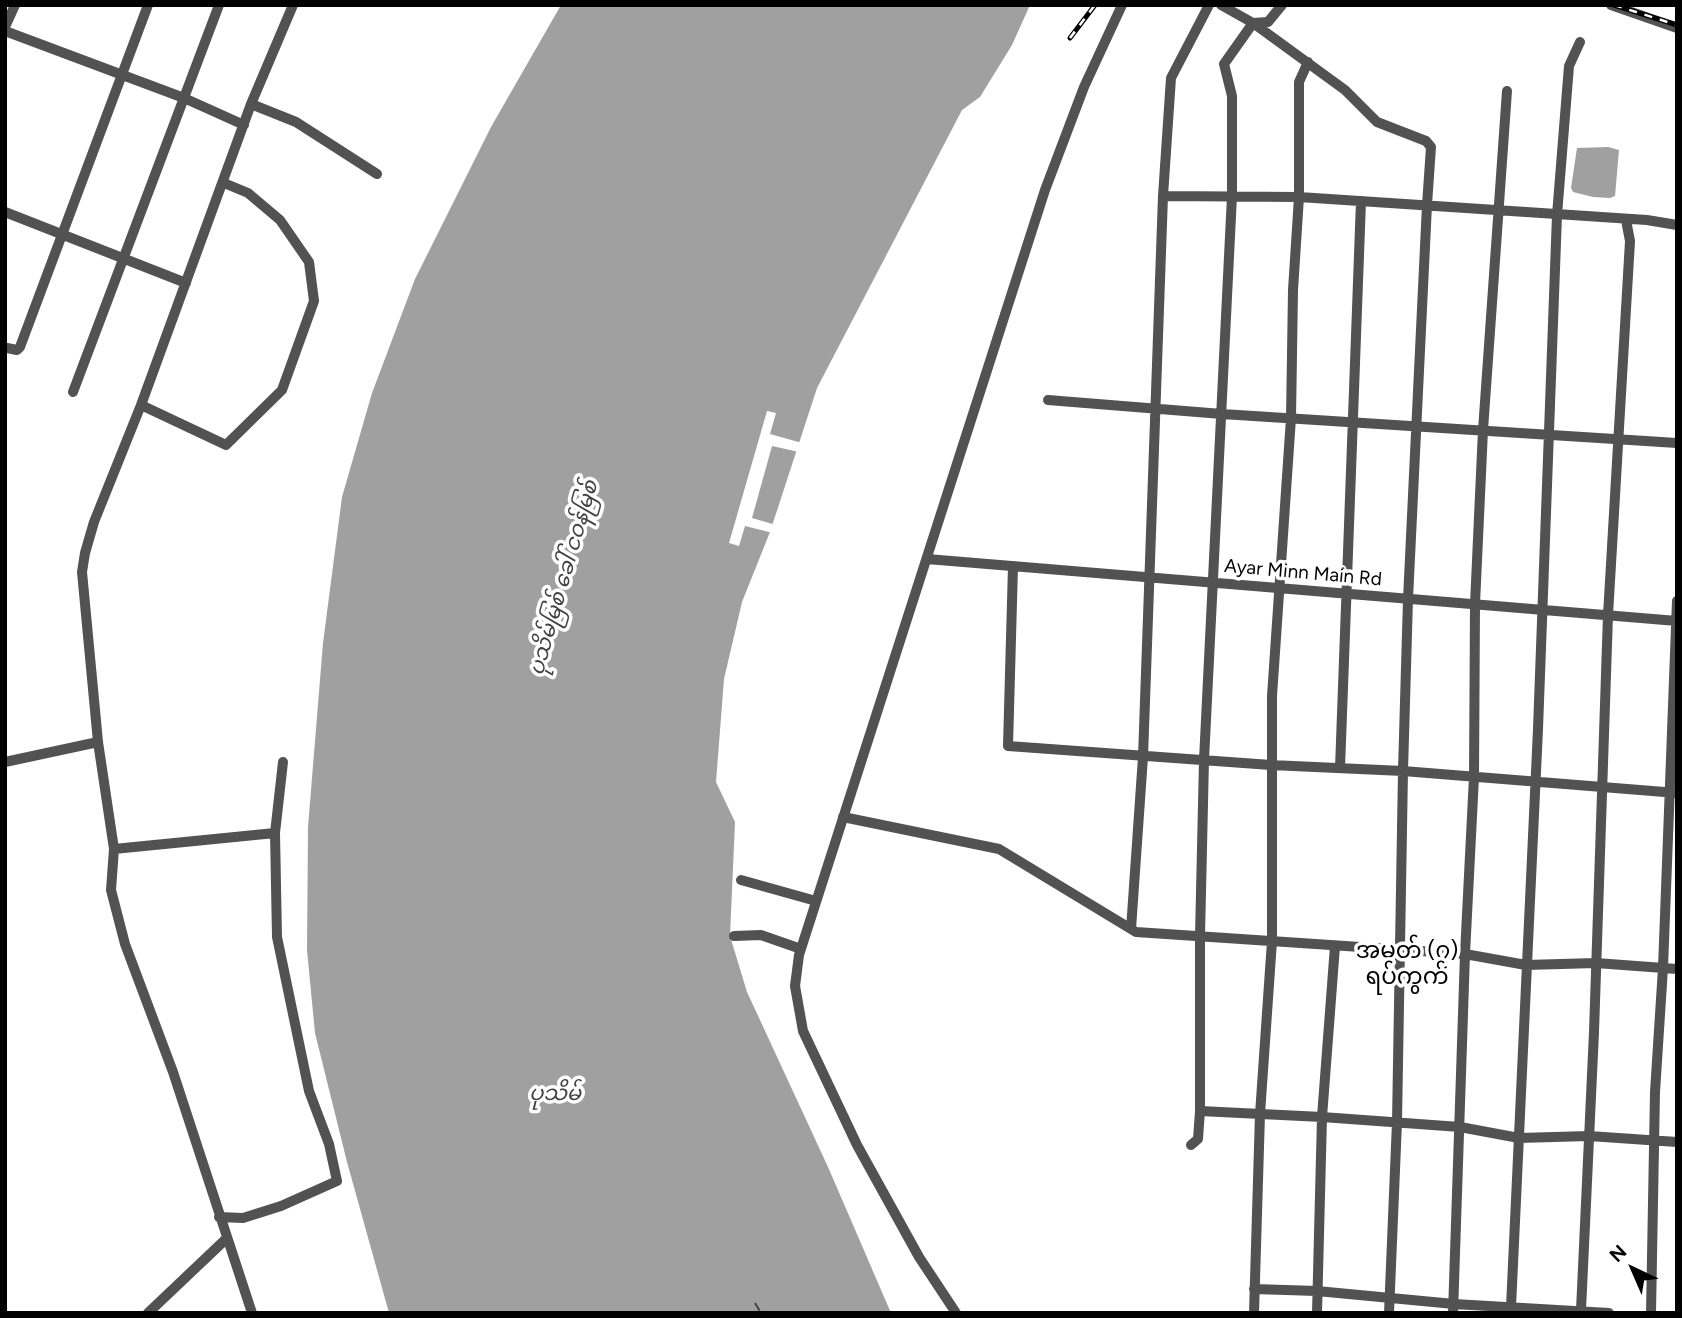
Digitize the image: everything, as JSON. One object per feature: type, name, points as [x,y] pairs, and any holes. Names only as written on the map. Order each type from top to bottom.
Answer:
[{"type":"street","points":[[15,5],[5,29],[184,98],[244,125]]},
{"type":"street","points":[[7,348],[17,350],[20,347],[148,5]]},
{"type":"street","points":[[74,392],[219,5]]},
{"type":"street","points":[[252,1313],[173,1072],[125,944],[111,890],[114,849],[98,742],[82,572],[94,522],[141,405],[251,104],[293,5]]},
{"type":"street","points":[[956,1313],[919,1257],[857,1145],[803,1031],[795,986],[801,949],[816,901],[1045,190],[1080,97],[1122,5]]},
{"type":"street","points":[[1131,929],[1143,757],[1163,195],[1171,78],[1209,5]]},
{"type":"street","points":[[1221,5],[1253,23],[1308,62],[1345,90],[1377,122],[1426,141],[1432,147],[1408,599],[1397,1122],[1389,1313]]},
{"type":"street","points":[[1253,23],[1268,22],[1282,5]]},
{"type":"street","points":[[1611,5],[1677,28]]},
{"type":"street","points":[[1191,1145],[1198,1139],[1200,1111],[1200,936],[1205,760],[1231,196],[1232,96],[1224,64],[1253,23]]},
{"type":"street","points":[[1516,1309],[1525,965],[1535,782],[1556,215],[1569,66],[1580,42]]},
{"type":"street","points":[[1254,1313],[1260,1114],[1272,941],[1272,696],[1291,418],[1293,290],[1299,197],[1299,82],[1308,62]]},
{"type":"street","points":[[1454,1308],[1465,954],[1474,777],[1475,604],[1483,430],[1507,91]]},
{"type":"street","points":[[251,104],[296,122],[377,174]]},
{"type":"street","points":[[141,405],[226,445],[282,390],[287,377],[314,301],[309,262],[280,220],[248,193],[224,183]]},
{"type":"street","points":[[1163,195],[1299,197],[1677,225]]},
{"type":"street","points":[[1340,768],[1361,201]]},
{"type":"street","points":[[5,212],[186,283]]},
{"type":"street","points":[[1584,1311],[1608,615],[1630,241],[1626,220]]},
{"type":"street","points":[[1048,401],[1677,443]]},
{"type":"street","name":"Ayar Minn Main Rd","points":[[927,559],[1676,621]]},
{"type":"street","points":[[1013,566],[1008,746],[1143,757],[1403,771],[1674,792]]},
{"type":"street","points":[[1651,1313],[1655,1092],[1674,792],[1677,601]]},
{"type":"street","points":[[5,762],[98,742]]},
{"type":"street","points":[[219,1217],[243,1218],[281,1206],[337,1181],[329,1144],[309,1091],[277,937],[275,833],[283,762]]},
{"type":"street","points":[[843,817],[999,849],[1136,932],[1465,954],[1525,965],[1596,963],[1677,969]]},
{"type":"street","points":[[114,849],[275,833]]},
{"type":"street","points":[[741,880],[816,901]]},
{"type":"street","points":[[734,936],[761,936],[801,949]]},
{"type":"street","points":[[1317,1313],[1322,1116],[1335,946]]},
{"type":"street","points":[[1200,1111],[1322,1116],[1460,1127],[1519,1138],[1590,1136],[1677,1142]]},
{"type":"street","points":[[148,1313],[226,1239]]},
{"type":"street","points":[[1254,1289],[1389,1297],[1454,1308],[1609,1313]]},
{"type":"water","name":"ပုသိမ်","points":[[561,5],[1030,5],[1012,45],[980,97],[962,110],[817,388],[770,532],[742,602],[724,679],[716,782],[735,822],[730,936],[747,992],[828,1167],[891,1313],[389,1313],[347,1162],[315,1033],[307,950],[308,827],[323,643],[342,497],[372,393],[415,279],[491,127]]},
{"type":"water","points":[[1608,147],[1619,150],[1615,196],[1593,197],[1573,192],[1571,188],[1577,148]]},
{"type":"pier","points":[[767,411],[776,413],[770,434],[802,443],[799,452],[772,446],[752,518],[776,525],[773,533],[745,526],[739,546],[729,543]]},
{"type":"ferry route","points":[[755,1303],[761,1313]]},
{"type":"railway","points":[[1070,38],[1095,5]]},
{"type":"railway","points":[[1614,5],[1677,25]]},
{"type":"district","name":"အမှတ် (၇) ရပ်ကွက်","points":[[1407,964]]},
{"type":"water label","name":"ပုသိမ်မြစ် ခေါ် ငဝန်မြစ်","points":[[564,578]]}]
